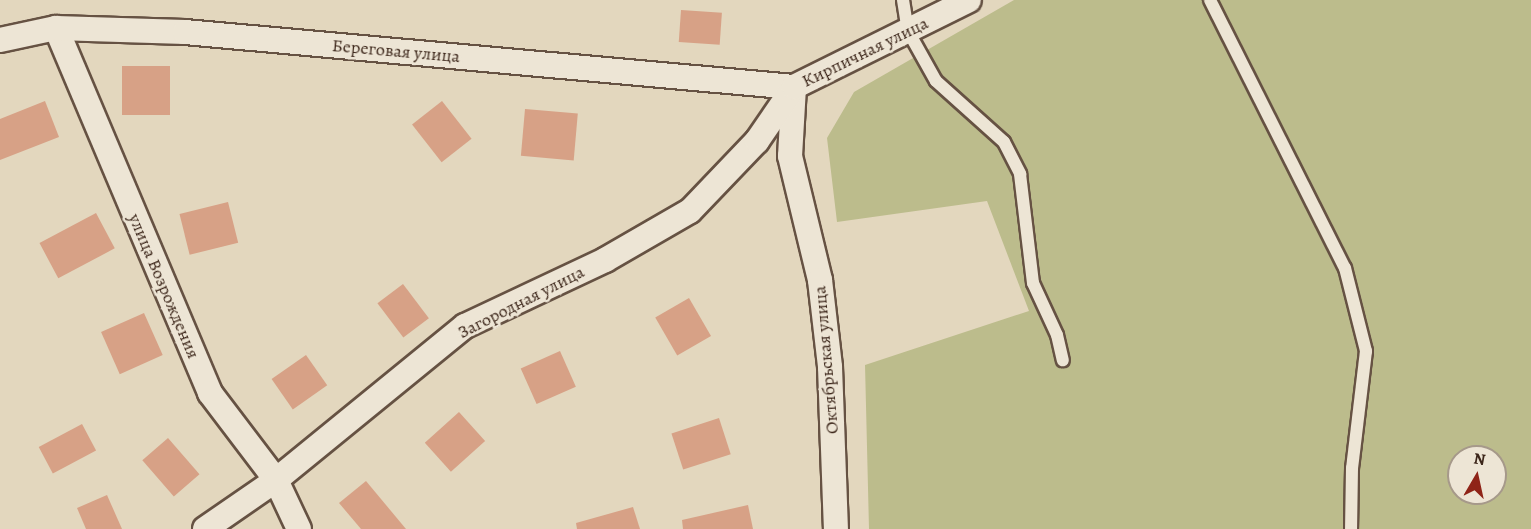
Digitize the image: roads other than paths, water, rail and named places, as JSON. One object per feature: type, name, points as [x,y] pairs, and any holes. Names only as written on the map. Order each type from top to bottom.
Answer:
[{"type":"street","name":"Кирпичная улица","points":[[794,87],[969,0]]},
{"type":"street","name":"Береговая улица","points":[[0,40],[56,28],[185,32],[794,87]]},
{"type":"street","name":"улица Возрождения","points":[[56,28],[210,393],[276,480],[299,529]]},
{"type":"street","name":"Загородная улица","points":[[205,529],[276,480],[465,326],[605,260],[690,211],[757,141],[794,87]]},
{"type":"street","name":"Октябрьская улица","points":[[794,87],[790,156],[820,280],[830,367],[836,529]]},
{"type":"lane","points":[[903,0],[909,31],[936,81],[1004,142],[1020,174],[1033,283],[1057,335],[1064,360]]},
{"type":"lane","points":[[1210,0],[1345,268],[1366,351],[1352,468],[1351,529]]}]
